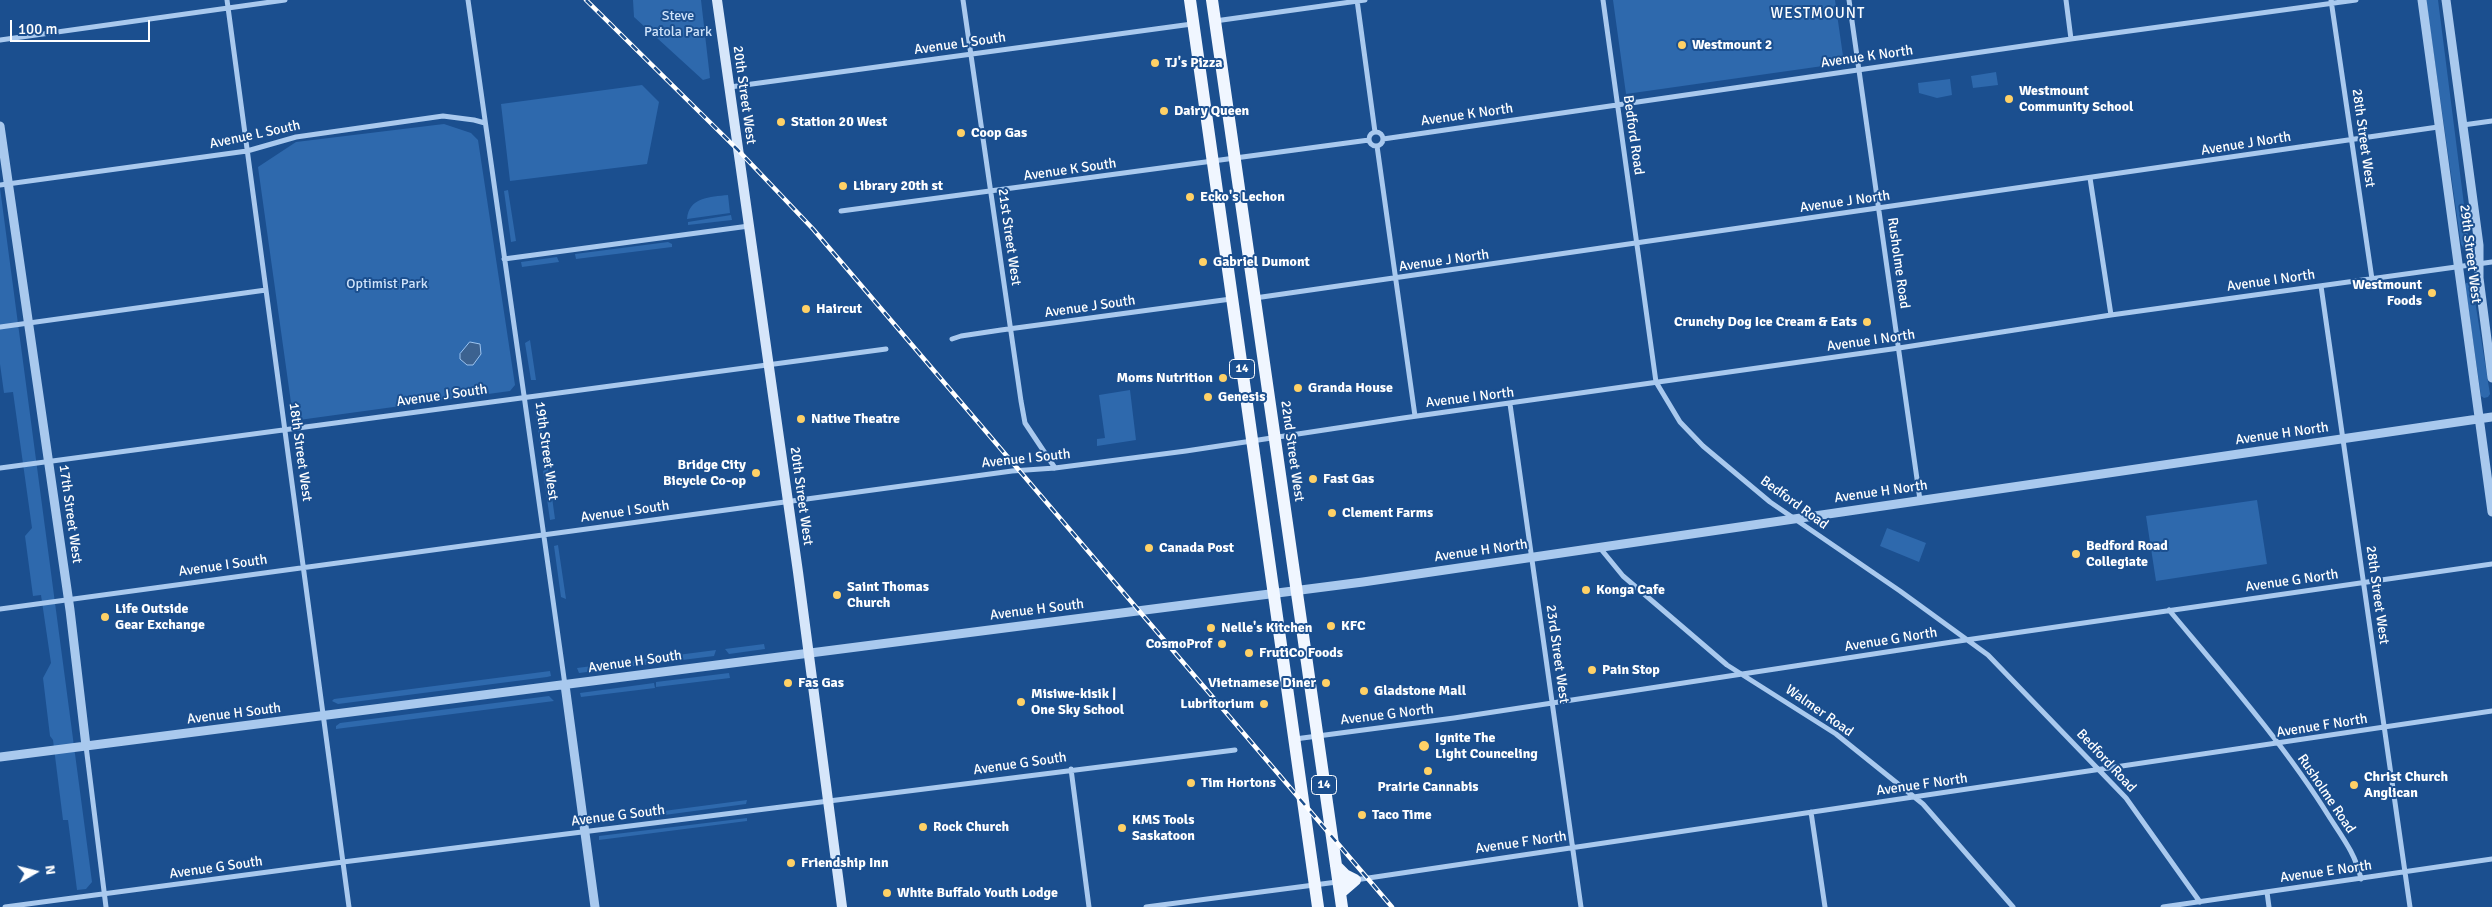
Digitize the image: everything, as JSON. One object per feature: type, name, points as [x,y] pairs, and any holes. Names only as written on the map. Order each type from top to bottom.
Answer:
[{"type":"main road","name":"20th Street West","points":[[717,0],[788,501],[842,907]]},
{"type":"main road","name":"14","points":[[1190,0],[1318,907]]},
{"type":"main road","name":"22nd Street West","points":[[1212,0],[1342,907]]},
{"type":"main road","points":[[1336,866],[1345,876],[1355,880]]},
{"type":"main road","points":[[1339,888],[1355,880]]},
{"type":"street","name":"18th Street West","points":[[227,0],[325,717],[349,907]]},
{"type":"street","points":[[0,40],[285,0]]},
{"type":"street","name":"19th Street West","points":[[468,0],[595,907]]},
{"type":"street","name":"21st Street West","points":[[963,0],[1025,423],[1055,468]]},
{"type":"street","points":[[1215,21],[1365,0]]},
{"type":"street","name":"Bedford Road","points":[[1603,0],[1656,382],[1680,422],[1703,446],[1793,519],[1988,655],[2126,798],[2200,902]]},
{"type":"street","name":"Rusholme Road","points":[[1849,0],[1920,500]]},
{"type":"street","points":[[2066,0],[2071,39]]},
{"type":"street","name":"Avenue K North","points":[[1383,139],[2071,39],[2356,0]]},
{"type":"street","name":"29th Street West","points":[[2422,0],[2492,512]]},
{"type":"street","name":"29th Street West","points":[[2446,0],[2479,244],[2478,263],[2492,378]]},
{"type":"street","points":[[1357,1],[1375,132]]},
{"type":"street","name":"28th Street West","points":[[2331,2],[2372,279]]},
{"type":"street","name":"Avenue L South","points":[[730,87],[1193,24]]},
{"type":"street","name":"Avenue L South","points":[[4,184],[247,151],[296,137],[443,116],[485,123]]},
{"type":"street","points":[[2464,125],[2492,120]]},
{"type":"street","name":"17th Street West","points":[[0,126],[4,184],[28,323],[68,600],[106,907]]},
{"type":"street","name":"Avenue J North","points":[[1255,298],[2438,127]]},
{"type":"street","points":[[1369,140],[1370,134],[1375,132],[1381,134],[1383,139],[1377,146],[1415,416]]},
{"type":"street","points":[[1213,161],[1369,140]]},
{"type":"street","points":[[1369,140],[1377,146]]},
{"type":"street","name":"Avenue K South","points":[[841,212],[1213,161]]},
{"type":"street","points":[[2090,178],[2111,315]]},
{"type":"street","points":[[504,259],[749,226]]},
{"type":"street","name":"Avenue I North","points":[[1252,440],[1899,348],[2111,315],[2492,262]]},
{"type":"street","name":"28th Street West","points":[[2321,286],[2410,907]]},
{"type":"street","points":[[0,326],[266,290]]},
{"type":"street","name":"Avenue J South","points":[[952,339],[961,336],[1232,299]]},
{"type":"street","name":"Avenue J South","points":[[0,468],[285,428],[886,349]]},
{"type":"street","name":"23rd Street West","points":[[1510,404],[1582,907]]},
{"type":"street","name":"Avenue H North","points":[[1274,594],[2492,417]]},
{"type":"street","name":"Avenue I South","points":[[0,609],[304,566],[1019,470],[1055,468],[1252,440]]},
{"type":"street","name":"Walmer Road","points":[[1600,547],[1623,576],[1727,665],[1836,734],[1915,797],[1966,850],[2013,907]]},
{"type":"street","name":"Avenue G North","points":[[1294,739],[1454,718],[2170,610],[2492,564]]},
{"type":"street","name":"Avenue H South","points":[[0,757],[325,717],[1274,594]]},
{"type":"street","name":"Rusholme Road","points":[[2170,610],[2279,744],[2322,804],[2357,861],[2360,878]]},
{"type":"street","name":"Avenue F North","points":[[1355,880],[2492,711]]},
{"type":"street","name":"Avenue G South","points":[[5,907],[1071,769],[1234,750]]},
{"type":"street","points":[[1071,769],[1089,907]]},
{"type":"street","points":[[1811,812],[1825,907]]},
{"type":"street","name":"Avenue E North","points":[[2163,907],[2492,859]]},
{"type":"street","points":[[1146,907],[1314,885],[1339,888]]},
{"type":"street","points":[[2266,892],[2269,907]]},
{"type":"green space","name":"Steve Patola Park","points":[[633,0],[701,0],[710,78],[703,80],[634,17]]},
{"type":"green space","points":[[1613,0],[1835,0],[1844,63],[1626,94]]},
{"type":"green space","points":[[2426,0],[2438,0],[2469,244],[2466,252],[2461,244]]},
{"type":"green space","points":[[1996,72],[1998,85],[1973,88],[1971,76]]},
{"type":"green space","points":[[1950,79],[1952,95],[1937,98],[1919,93],[1918,83]]},
{"type":"green space","points":[[642,85],[659,102],[647,164],[510,181],[501,104]]},
{"type":"green space","name":"Optimist Park","points":[[444,124],[471,133],[478,140],[515,385],[510,391],[299,420],[293,417],[258,167],[296,142]]},
{"type":"green space","points":[[0,188],[92,882],[86,889],[77,890],[68,820],[63,820],[43,678],[51,663],[41,595],[33,596],[25,536],[32,528],[13,392],[4,393],[0,364]]},
{"type":"green space","points":[[508,190],[516,241],[511,242],[504,191]]},
{"type":"green space","points":[[728,195],[730,213],[687,219],[692,206],[696,202]]},
{"type":"green space","points":[[731,215],[732,220],[688,225],[688,222]]},
{"type":"green space","points":[[668,242],[672,244],[672,247],[576,259],[575,254]]},
{"type":"green space","points":[[557,257],[559,262],[522,267],[521,262]]},
{"type":"green space","points":[[2472,282],[2490,394],[2484,398],[2481,396],[2465,285]]},
{"type":"green space","points":[[530,340],[536,380],[531,380],[525,343]]},
{"type":"green space","points":[[1130,390],[1136,440],[1097,446],[1097,439],[1105,438],[1099,395]]},
{"type":"green space","points":[[539,408],[547,460],[542,457],[535,409]]},
{"type":"green space","points":[[548,468],[555,519],[550,520],[543,471]]},
{"type":"green space","points":[[2257,500],[2267,564],[2156,581],[2146,516]]},
{"type":"green space","points":[[1887,528],[1926,543],[1919,562],[1880,546]]},
{"type":"green space","points":[[558,545],[566,599],[561,597],[554,546]]},
{"type":"green space","points":[[764,644],[765,649],[729,654],[725,649]]},
{"type":"green space","points":[[716,650],[714,656],[579,673],[577,668]]},
{"type":"green space","points":[[550,671],[551,676],[547,677],[338,704],[332,701],[334,699]]},
{"type":"green space","points":[[729,673],[730,678],[656,687],[656,682]]},
{"type":"green space","points":[[654,683],[655,688],[581,697],[580,693]]},
{"type":"green space","points":[[549,696],[554,701],[336,729],[336,726],[340,723]]},
{"type":"green space","points":[[747,800],[746,804],[657,816],[656,812]]},
{"type":"green space","points":[[747,818],[747,821],[599,840],[599,836]]},
{"type":"shaded area","points":[[470,342],[480,344],[481,354],[473,365],[467,365],[460,359],[460,354]]},
{"type":"railway","points":[[586,0],[738,150],[813,229],[1392,907]]},
{"type":"place","name":"Westmount 2","points":[[1682,45]]},
{"type":"place","name":"TJ's Pizza","points":[[1155,63]]},
{"type":"place","name":"Westmount Community School","points":[[2009,99]]},
{"type":"place","name":"Dairy Queen","points":[[1164,111]]},
{"type":"place","name":"Station 20 West","points":[[781,122]]},
{"type":"place","name":"Coop Gas","points":[[961,133]]},
{"type":"place","name":"Library 20th st","points":[[843,186]]},
{"type":"place","name":"Ecko's Lechon","points":[[1190,197]]},
{"type":"place","name":"Gabriel Dumont","points":[[1203,262]]},
{"type":"place","name":"Westmount Foods","points":[[2432,293]]},
{"type":"place","name":"Haircut","points":[[806,309]]},
{"type":"place","name":"Crunchy Dog Ice Cream & Eats","points":[[1867,322]]},
{"type":"place","name":"Moms Nutrition","points":[[1223,378]]},
{"type":"place","name":"Granda House","points":[[1298,388]]},
{"type":"place","name":"Genesis","points":[[1208,397]]},
{"type":"place","name":"Native Theatre","points":[[801,419]]},
{"type":"place","name":"Bridge City Bicycle Co-op","points":[[756,473]]},
{"type":"place","name":"Fast Gas","points":[[1313,479]]},
{"type":"place","name":"Clement Farms","points":[[1332,513]]},
{"type":"place","name":"Canada Post","points":[[1149,548]]},
{"type":"place","name":"Bedford Road Collegiate","points":[[2076,554]]},
{"type":"place","name":"Konga Cafe","points":[[1586,590]]},
{"type":"place","name":"Saint Thomas Church","points":[[837,595]]},
{"type":"place","name":"Life Outside Gear Exchange","points":[[105,617]]},
{"type":"place","name":"KFC","points":[[1331,626]]},
{"type":"place","name":"Nelle's Kitchen","points":[[1211,628]]},
{"type":"place","name":"CosmoProf","points":[[1222,644]]},
{"type":"place","name":"FrutiCo Foods","points":[[1249,653]]},
{"type":"place","name":"Pain Stop","points":[[1592,670]]},
{"type":"place","name":"Fas Gas","points":[[788,683]]},
{"type":"place","name":"Vietnamese Diner","points":[[1326,683]]},
{"type":"place","name":"Gladstone Mall","points":[[1364,691]]},
{"type":"place","name":"Misiwe-kisik | One Sky School","points":[[1021,702]]},
{"type":"place","name":"Lubritorium","points":[[1264,704]]},
{"type":"place","name":"Ignite The Light Counceling","points":[[1424,746]]},
{"type":"place","name":"Prairie Cannabis","points":[[1428,771]]},
{"type":"place","name":"Tim Hortons","points":[[1191,783]]},
{"type":"place","name":"Christ Church Anglican","points":[[2354,785]]},
{"type":"place","name":"Taco Time","points":[[1362,815]]},
{"type":"place","name":"Rock Church","points":[[923,827]]},
{"type":"place","name":"KMS Tools Saskatoon","points":[[1122,828]]},
{"type":"place","name":"Friendship Inn","points":[[791,863]]},
{"type":"place","name":"White Buffalo Youth Lodge","points":[[887,893]]},
{"type":"district","name":"WESTMOUNT","points":[[1818,14]]}]
